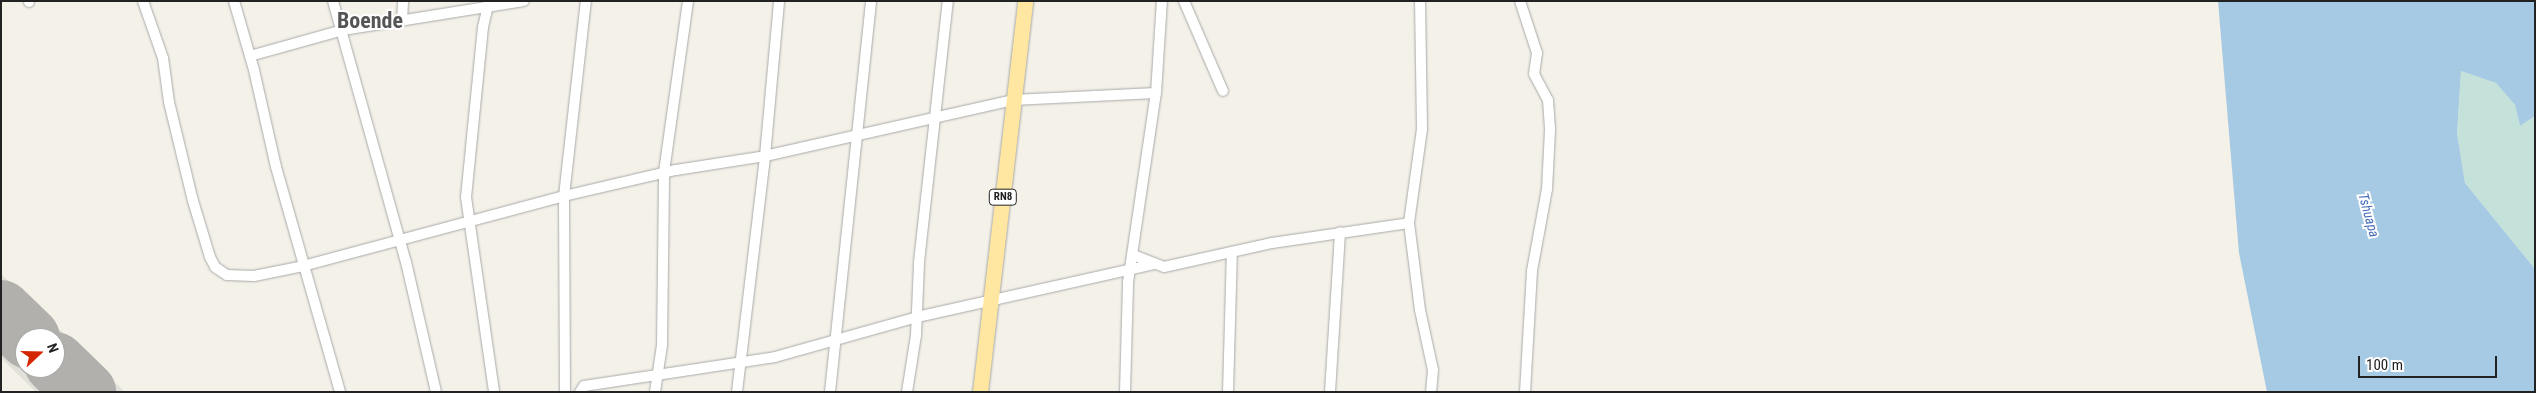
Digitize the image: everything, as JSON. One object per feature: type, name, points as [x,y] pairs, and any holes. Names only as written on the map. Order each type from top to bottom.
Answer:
[{"type":"main road","name":"RN8","points":[[980,392],[1026,1]]},
{"type":"street","points":[[143,1],[163,58],[169,102],[193,201],[215,267],[227,275],[254,276],[304,266],[399,238],[664,172],[765,156],[1013,100],[1156,93]]},
{"type":"street","points":[[234,1],[304,266],[340,392]]},
{"type":"street","points":[[333,1],[343,30],[399,238],[436,392]]},
{"type":"street","points":[[402,21],[403,1]]},
{"type":"street","points":[[250,56],[343,30],[489,5],[524,1]]},
{"type":"street","points":[[565,392],[564,196],[586,1]]},
{"type":"street","points":[[655,392],[658,375],[664,172],[688,1]]},
{"type":"street","points":[[737,392],[765,156],[779,1]]},
{"type":"street","points":[[830,392],[871,1]]},
{"type":"street","points":[[908,392],[917,317],[919,262],[937,117],[948,1]]},
{"type":"street","points":[[1125,392],[1130,271],[1156,93],[1162,1]]},
{"type":"street","points":[[1184,1],[1223,90]]},
{"type":"street","points":[[1420,1],[1422,128],[1409,223],[1420,310],[1433,370],[1431,392]]},
{"type":"street","points":[[1520,1],[1537,53],[1534,74],[1548,100],[1550,130],[1546,189],[1532,271],[1525,392]]},
{"type":"street","points":[[489,5],[484,27],[466,197],[468,222],[494,392]]},
{"type":"street","points":[[1133,255],[1164,267],[1340,232],[1409,223]]},
{"type":"street","points":[[1330,392],[1340,232]]},
{"type":"street","points":[[1228,392],[1232,252]]},
{"type":"street","points":[[580,392],[584,386],[775,357],[917,317],[964,309],[992,299],[1130,271],[1155,264]]},
{"type":"shaded area","points":[[2461,71],[2496,83],[2515,105],[2520,126],[2535,116],[2535,269],[2465,183],[2457,133]]},
{"type":"shaded area","points":[[1,274],[58,328],[15,328],[15,372],[1,358]]},
{"type":"shaded area","points":[[65,335],[125,392],[36,392],[22,378],[65,378]]},
{"type":"water","name":"Tshuapa","points":[[2218,1],[2535,1],[2535,116],[2520,126],[2515,105],[2496,83],[2461,71],[2457,133],[2465,183],[2535,269],[2535,392],[2267,392],[2239,253]]},
{"type":"runway","points":[[1,311],[19,328]]},
{"type":"runway","points":[[65,373],[85,392]]},
{"type":"district","name":"Boende","points":[[370,21]]}]
